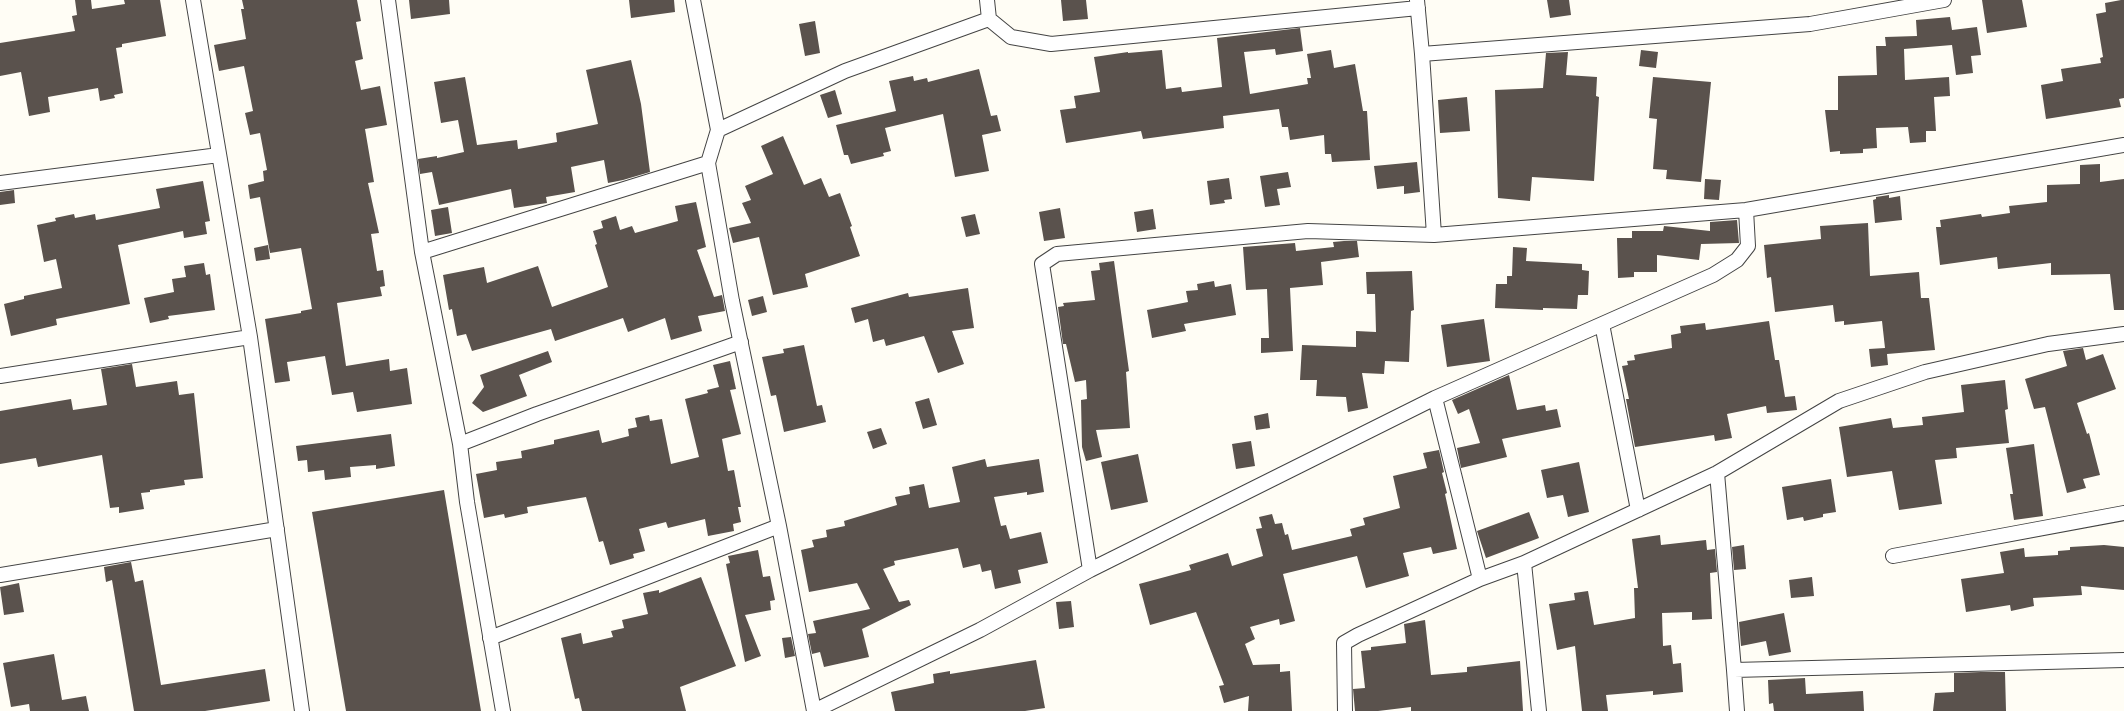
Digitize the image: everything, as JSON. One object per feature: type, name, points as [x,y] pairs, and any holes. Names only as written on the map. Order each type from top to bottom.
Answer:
[{"type":"street","points":[[193,0],[250,337],[302,711]]},
{"type":"street","points":[[388,0],[422,252],[460,444],[467,502],[503,711]]},
{"type":"street","points":[[693,0],[718,130],[708,163],[741,342],[780,526],[814,711],[980,630],[1090,570],[1435,398],[1713,275],[1737,260],[1748,246],[1746,210]]},
{"type":"street","points":[[987,0],[988,19],[1011,37],[1051,44],[1417,4],[1434,235]]},
{"type":"street","points":[[1422,54],[1810,24],[1944,0]]},
{"type":"street","points":[[718,130],[845,71],[988,19]]},
{"type":"street","points":[[1090,570],[1042,264],[1057,254],[1308,232],[1434,235],[1746,210],[2124,145]]},
{"type":"street","points":[[0,183],[219,156]]},
{"type":"street","points":[[422,252],[708,163]]},
{"type":"street","points":[[1602,324],[1638,510]]},
{"type":"street","points":[[1345,711],[1344,643],[1480,579],[1524,563],[1717,473],[1839,401],[1934,370],[2048,344],[2124,334]]},
{"type":"street","points":[[0,376],[250,337]]},
{"type":"street","points":[[460,444],[537,414],[741,342]]},
{"type":"street","points":[[1435,398],[1480,579]]},
{"type":"street","points":[[1717,473],[1737,711]]},
{"type":"street","points":[[1893,556],[2124,513]]},
{"type":"street","points":[[490,638],[780,526]]},
{"type":"street","points":[[0,575],[276,529]]},
{"type":"street","points":[[1524,563],[1539,711]]},
{"type":"street","points":[[1734,670],[2124,660]]},
{"type":"building","points":[[75,0],[91,0],[92,9],[125,4],[124,0],[160,0],[166,36],[122,44],[122,47],[116,48],[123,93],[114,95],[115,98],[100,101],[98,88],[48,97],[50,112],[29,116],[21,72],[0,76],[0,43],[75,31],[72,16],[77,15]]},
{"type":"building","points":[[242,0],[357,0],[361,21],[356,22],[363,59],[355,61],[361,90],[380,86],[387,125],[365,129],[374,182],[368,183],[379,233],[371,234],[377,271],[383,270],[385,286],[380,287],[382,296],[337,303],[346,366],[389,359],[390,371],[407,368],[412,404],[357,412],[353,392],[332,395],[325,356],[287,362],[290,381],[275,383],[265,319],[301,313],[301,311],[312,309],[301,248],[270,253],[260,197],[250,199],[248,185],[264,181],[263,171],[267,170],[260,133],[250,135],[245,113],[253,111],[244,66],[219,71],[214,45],[246,39],[241,9],[244,9]]},
{"type":"building","points":[[409,0],[449,0],[450,14],[411,19]]},
{"type":"building","points":[[629,0],[674,0],[675,12],[631,18]]},
{"type":"building","points":[[1061,0],[1086,0],[1088,19],[1063,21]]},
{"type":"building","points":[[1547,0],[1569,0],[1571,15],[1550,18]]},
{"type":"building","points":[[1982,0],[2022,0],[2027,27],[1987,33]]},
{"type":"building","points":[[2124,0],[2124,98],[2119,99],[2121,107],[2046,119],[2041,85],[2063,81],[2061,69],[2101,63],[2100,58],[2103,57],[2096,14],[2106,12],[2105,3]]},
{"type":"building","points":[[1950,17],[1952,30],[1977,27],[1981,55],[1971,56],[1973,73],[1956,75],[1952,45],[1904,49],[1905,80],[1949,77],[1950,96],[1934,97],[1936,131],[1926,131],[1926,142],[1910,143],[1908,127],[1876,128],[1877,148],[1863,149],[1863,153],[1840,154],[1840,151],[1830,152],[1825,110],[1838,110],[1838,76],[1877,75],[1876,46],[1886,46],[1885,37],[1917,36],[1916,20]]},
{"type":"building","points":[[815,21],[820,53],[805,56],[799,24]]},
{"type":"building","points":[[1300,28],[1303,51],[1276,55],[1275,49],[1244,52],[1250,94],[1308,84],[1307,78],[1311,78],[1307,54],[1331,50],[1334,68],[1355,64],[1363,111],[1367,111],[1370,160],[1332,162],[1331,154],[1325,154],[1324,135],[1290,140],[1288,127],[1282,127],[1279,109],[1223,116],[1224,128],[1143,139],[1141,131],[1066,143],[1060,110],[1076,108],[1074,96],[1100,92],[1094,57],[1162,50],[1166,89],[1181,87],[1182,92],[1222,87],[1217,38]]},
{"type":"building","points":[[1641,50],[1658,52],[1656,68],[1639,66]]},
{"type":"building","points":[[1568,52],[1566,75],[1597,77],[1596,96],[1599,97],[1594,181],[1532,177],[1530,201],[1498,198],[1495,90],[1543,88],[1546,53]]},
{"type":"building","points":[[631,60],[641,104],[650,172],[608,183],[604,160],[571,167],[575,192],[546,197],[547,203],[514,208],[511,189],[439,205],[432,172],[420,174],[418,159],[437,156],[437,158],[464,152],[458,120],[441,123],[434,82],[465,77],[477,145],[517,140],[518,149],[557,142],[556,133],[598,124],[586,70]]},
{"type":"building","points":[[979,69],[991,116],[997,115],[1001,131],[982,135],[989,171],[955,177],[943,114],[885,128],[891,151],[883,153],[884,156],[851,164],[848,155],[844,155],[836,125],[896,111],[889,81],[913,76],[914,81],[927,78],[928,82]]},
{"type":"building","points":[[1653,77],[1711,82],[1701,182],[1666,179],[1667,170],[1653,169],[1657,119],[1649,118]]},
{"type":"building","points":[[835,90],[842,114],[828,118],[820,95]]},
{"type":"building","points":[[1467,97],[1470,131],[1440,133],[1438,100]]},
{"type":"building","points":[[783,136],[804,185],[821,178],[829,197],[840,193],[860,256],[805,274],[808,287],[773,295],[759,237],[733,243],[729,228],[751,223],[742,203],[751,200],[745,186],[773,174],[761,146]]},
{"type":"building","points":[[1417,162],[1420,192],[1404,194],[1404,186],[1377,189],[1374,166]]},
{"type":"building","points":[[2100,164],[2100,182],[2124,179],[2124,310],[2114,310],[2110,274],[2051,275],[2051,263],[1998,269],[1997,257],[1940,265],[1936,227],[1941,227],[1940,220],[1981,214],[1982,217],[2010,213],[2009,206],[2047,202],[2047,185],[2080,184],[2080,165]]},
{"type":"building","points":[[1288,172],[1291,187],[1277,189],[1280,205],[1265,207],[1260,176]]},
{"type":"building","points":[[1229,178],[1232,199],[1224,200],[1225,203],[1210,205],[1207,181]]},
{"type":"building","points":[[1705,179],[1721,180],[1719,200],[1704,199]]},
{"type":"building","points":[[203,181],[210,221],[205,222],[207,234],[184,238],[183,231],[118,245],[130,304],[56,319],[57,325],[11,336],[4,304],[24,299],[24,296],[62,288],[56,259],[44,262],[37,225],[56,221],[55,218],[74,214],[75,218],[95,214],[96,220],[160,208],[156,189]]},
{"type":"building","points":[[14,190],[15,203],[0,205],[0,192]]},
{"type":"building","points":[[1889,195],[1889,198],[1900,196],[1902,220],[1875,223],[1873,200],[1876,197]]},
{"type":"building","points":[[696,202],[706,247],[697,250],[714,297],[722,295],[725,311],[698,316],[702,331],[671,340],[665,318],[628,332],[623,318],[555,341],[551,329],[472,351],[466,334],[457,336],[452,309],[449,310],[443,275],[484,267],[487,283],[538,266],[552,307],[608,287],[595,245],[597,244],[593,231],[603,228],[601,221],[616,216],[620,230],[632,226],[635,233],[678,221],[675,206]]},
{"type":"building","points":[[448,207],[452,233],[435,236],[431,210]]},
{"type":"building","points":[[1060,208],[1065,238],[1044,241],[1039,212]]},
{"type":"building","points":[[1153,209],[1156,229],[1137,232],[1134,212]]},
{"type":"building","points":[[975,214],[980,234],[966,237],[961,217]]},
{"type":"building","points":[[1737,220],[1739,243],[1701,244],[1699,260],[1657,255],[1657,272],[1634,272],[1634,277],[1618,278],[1617,238],[1632,238],[1632,231],[1663,231],[1664,226],[1710,231],[1710,222]]},
{"type":"building","points":[[1868,223],[1870,276],[1919,272],[1921,298],[1929,298],[1935,350],[1887,354],[1888,365],[1871,367],[1869,349],[1885,348],[1882,321],[1844,325],[1844,321],[1835,322],[1833,305],[1775,312],[1771,277],[1767,278],[1764,245],[1821,239],[1820,226]]},
{"type":"building","points":[[1357,241],[1359,257],[1321,262],[1323,285],[1290,288],[1293,351],[1261,353],[1261,338],[1269,338],[1267,289],[1246,290],[1243,247],[1295,243],[1296,251],[1334,247],[1333,242]]},
{"type":"building","points":[[268,245],[270,259],[256,261],[254,248]]},
{"type":"building","points":[[1513,247],[1527,248],[1526,261],[1582,264],[1582,270],[1589,271],[1588,295],[1578,295],[1577,309],[1495,308],[1496,284],[1507,284],[1507,276],[1512,276]]},
{"type":"building","points":[[1114,261],[1129,371],[1126,372],[1130,428],[1096,430],[1102,457],[1086,461],[1082,447],[1081,400],[1087,399],[1086,380],[1075,382],[1066,344],[1063,344],[1058,307],[1064,306],[1063,303],[1095,300],[1091,271],[1100,270],[1099,263]]},
{"type":"building","points":[[204,263],[206,275],[210,274],[215,310],[168,316],[169,319],[150,323],[144,298],[174,292],[172,279],[186,277],[184,266]]},
{"type":"building","points":[[1412,271],[1414,310],[1411,311],[1409,362],[1385,361],[1384,374],[1362,373],[1368,408],[1348,412],[1346,397],[1316,396],[1317,380],[1300,380],[1302,345],[1356,347],[1356,331],[1376,332],[1375,294],[1367,294],[1366,272]]},
{"type":"building","points":[[1214,281],[1215,287],[1231,284],[1236,315],[1184,324],[1186,331],[1152,338],[1147,310],[1188,302],[1186,291],[1198,290],[1197,284]]},
{"type":"building","points":[[968,288],[974,328],[952,331],[964,364],[938,373],[924,336],[886,346],[884,339],[873,342],[868,319],[855,323],[851,308],[908,293],[909,297]]},
{"type":"building","points":[[763,296],[767,312],[752,316],[748,300]]},
{"type":"building","points":[[1484,319],[1490,361],[1447,367],[1441,325]]},
{"type":"building","points":[[1769,321],[1775,360],[1779,360],[1785,397],[1795,396],[1797,410],[1767,413],[1766,406],[1727,414],[1732,438],[1715,441],[1714,435],[1635,447],[1626,399],[1629,399],[1622,366],[1628,365],[1627,361],[1635,360],[1634,355],[1672,348],[1671,335],[1681,333],[1680,326],[1705,323],[1706,330]]},
{"type":"building","points":[[804,345],[817,406],[822,405],[826,422],[784,432],[776,395],[771,396],[762,357],[784,353],[783,349]]},
{"type":"building","points":[[2083,348],[2086,360],[2103,354],[2116,389],[2077,403],[2087,434],[2089,433],[2100,475],[2083,479],[2086,488],[2067,493],[2045,407],[2034,409],[2025,379],[2067,366],[2063,351]]},
{"type":"building","points":[[548,351],[552,362],[519,375],[527,396],[483,412],[472,403],[484,387],[480,375]]},
{"type":"building","points":[[730,361],[736,389],[730,390],[741,434],[722,439],[728,471],[734,470],[741,507],[738,507],[741,522],[733,524],[734,531],[708,536],[705,519],[668,528],[666,522],[639,529],[645,551],[633,554],[634,558],[610,565],[603,541],[599,542],[586,497],[527,507],[528,513],[505,518],[504,514],[484,518],[476,474],[497,470],[496,462],[522,458],[521,451],[554,444],[554,440],[599,430],[602,443],[629,436],[628,429],[637,427],[635,418],[649,415],[650,421],[662,419],[671,464],[699,457],[685,399],[708,393],[707,390],[719,387],[713,365]]},
{"type":"building","points":[[132,364],[136,387],[177,381],[179,395],[194,393],[203,478],[184,480],[185,485],[141,493],[144,509],[119,513],[119,507],[110,508],[102,455],[38,467],[36,458],[0,464],[0,411],[71,399],[73,410],[107,405],[101,369]]},
{"type":"building","points":[[1509,375],[1517,410],[1545,405],[1546,411],[1557,409],[1561,427],[1502,439],[1507,457],[1461,468],[1457,448],[1480,443],[1469,409],[1458,414],[1452,400]]},
{"type":"building","points":[[2005,380],[2008,409],[2005,410],[2009,443],[1956,448],[1957,458],[1935,460],[1942,504],[1899,510],[1892,471],[1847,477],[1839,427],[1891,418],[1893,428],[1923,425],[1922,417],[1964,412],[1961,385]]},
{"type":"building","points":[[929,398],[937,425],[923,429],[915,402]]},
{"type":"building","points":[[1268,413],[1270,428],[1256,430],[1254,416]]},
{"type":"building","points":[[881,428],[887,444],[873,449],[867,432]]},
{"type":"building","points":[[391,434],[395,466],[376,469],[376,465],[350,467],[351,477],[325,480],[324,470],[308,472],[307,460],[298,461],[296,446]]},
{"type":"building","points":[[1251,441],[1255,466],[1236,469],[1232,444]]},
{"type":"building","points":[[2034,444],[2043,516],[2014,520],[2010,494],[2013,494],[2006,448]]},
{"type":"building","points":[[1439,450],[1447,493],[1445,494],[1457,549],[1433,554],[1431,547],[1403,553],[1409,576],[1366,588],[1357,556],[1283,574],[1295,621],[1280,625],[1279,619],[1250,627],[1255,639],[1245,644],[1253,665],[1280,664],[1280,672],[1290,671],[1292,711],[1248,711],[1249,696],[1224,703],[1219,686],[1224,685],[1196,612],[1150,625],[1139,584],[1191,570],[1189,565],[1228,553],[1232,566],[1263,556],[1256,529],[1262,528],[1259,517],[1272,514],[1275,524],[1282,523],[1285,535],[1288,534],[1292,550],[1352,536],[1350,529],[1365,525],[1363,518],[1400,508],[1393,476],[1427,468],[1423,453]]},
{"type":"building","points":[[1138,454],[1148,502],[1111,510],[1101,462]]},
{"type":"building","points":[[985,459],[987,467],[1039,459],[1044,492],[1027,495],[1027,492],[994,497],[1001,526],[1006,525],[1010,539],[1041,532],[1048,563],[1018,570],[1021,583],[995,589],[991,570],[982,572],[980,564],[963,568],[958,548],[894,561],[895,565],[883,569],[899,602],[909,600],[911,605],[862,629],[869,657],[824,667],[820,652],[812,654],[808,634],[816,633],[813,621],[870,609],[857,583],[809,592],[801,550],[814,547],[812,540],[827,537],[826,530],[845,526],[844,521],[897,505],[895,497],[910,494],[909,487],[924,484],[929,508],[960,502],[952,467]]},
{"type":"building","points":[[1579,462],[1589,512],[1568,517],[1563,495],[1547,498],[1541,470]]},
{"type":"building","points":[[1831,479],[1836,512],[1823,514],[1823,517],[1804,521],[1803,517],[1787,520],[1782,487]]},
{"type":"building","points":[[444,490],[481,711],[346,711],[312,512]]},
{"type":"building","points":[[1529,512],[1539,538],[1486,558],[1477,531]]},
{"type":"building","points":[[1660,535],[1661,545],[1706,540],[1707,550],[1715,549],[1717,572],[1710,573],[1712,619],[1692,620],[1692,612],[1662,613],[1663,646],[1671,645],[1673,664],[1681,663],[1683,692],[1653,695],[1653,691],[1606,695],[1608,711],[1582,711],[1575,646],[1557,650],[1549,604],[1575,600],[1574,593],[1588,591],[1594,625],[1635,618],[1634,588],[1638,588],[1632,539]]},
{"type":"building","points":[[1744,545],[1746,569],[1734,570],[1732,547]]},
{"type":"building","points":[[2104,545],[2124,547],[2124,590],[2081,586],[2082,595],[2033,598],[2034,606],[2011,611],[2010,605],[1966,612],[1961,579],[2004,573],[2000,552],[2024,548],[2025,557],[2058,555],[2058,551],[2070,550],[2070,547]]},
{"type":"building","points":[[758,550],[763,577],[770,576],[775,600],[770,601],[771,610],[745,615],[761,656],[745,662],[726,564],[730,563],[728,556]]},
{"type":"building","points":[[131,562],[135,582],[143,580],[161,685],[265,669],[270,701],[205,711],[134,711],[112,580],[106,582],[104,567]]},
{"type":"building","points":[[701,577],[736,666],[680,687],[686,711],[582,711],[579,698],[575,699],[561,638],[581,633],[583,644],[613,637],[611,631],[624,628],[622,620],[648,614],[643,593],[659,590],[659,593]]},
{"type":"building","points":[[1812,577],[1814,596],[1791,598],[1789,580]]},
{"type":"building","points":[[19,583],[24,612],[4,615],[0,587]]},
{"type":"building","points":[[1071,601],[1074,627],[1059,629],[1056,602]]},
{"type":"building","points":[[1784,613],[1791,652],[1769,656],[1766,641],[1741,646],[1739,622]]},
{"type":"building","points":[[1425,620],[1431,675],[1467,672],[1467,667],[1520,661],[1523,711],[1411,711],[1411,707],[1378,711],[1355,711],[1353,689],[1365,688],[1361,651],[1371,650],[1371,647],[1406,643],[1404,624]]},
{"type":"building","points":[[791,637],[795,656],[785,658],[782,638]]},
{"type":"building","points":[[54,654],[62,700],[86,696],[89,711],[30,711],[29,704],[11,707],[3,663]]},
{"type":"building","points":[[1036,660],[1045,708],[1025,711],[895,711],[891,692],[934,683],[933,674],[950,671],[950,674]]},
{"type":"building","points":[[2005,672],[2006,711],[1933,711],[1935,693],[1954,692],[1954,673]]},
{"type":"building","points":[[1805,678],[1806,694],[1863,691],[1864,711],[1774,711],[1773,703],[1769,704],[1768,680]]}]
